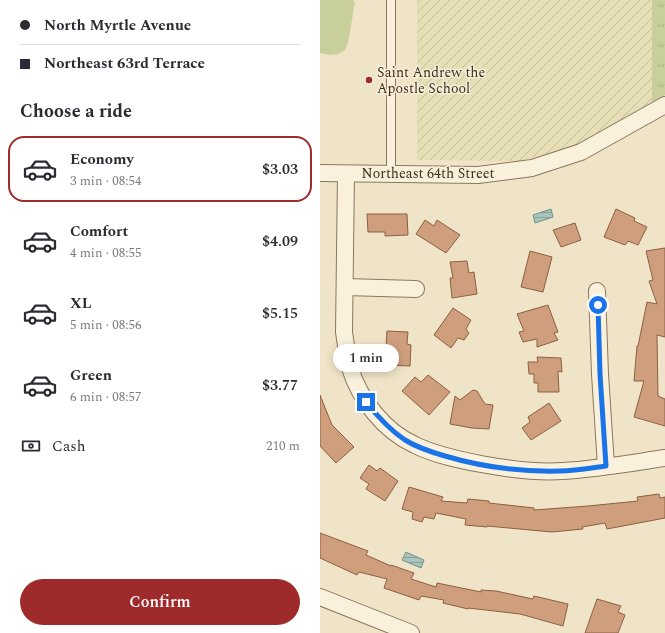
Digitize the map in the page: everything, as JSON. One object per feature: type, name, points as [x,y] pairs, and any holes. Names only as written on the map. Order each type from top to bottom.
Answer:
[{"type":"street","name":"Northeast 64th Street","points":[[320,173],[478,175],[532,168],[581,152],[665,105]]},
{"type":"street","points":[[346,174],[344,332],[346,351],[350,369],[366,402],[390,429],[405,440],[424,449],[463,461],[530,471],[562,471],[665,458]]},
{"type":"street","points":[[345,287],[416,289]]},
{"type":"street","points":[[597,291],[600,374],[606,466]]},
{"type":"street","points":[[320,597],[411,633]]},
{"type":"lane","points":[[391,0],[391,174]]},
{"type":"shaded area","points":[[417,0],[652,0],[652,103],[574,147],[520,161],[417,160]]},
{"type":"green space","points":[[320,0],[353,0],[355,2],[348,43],[345,50],[338,54],[330,55],[320,53]]},
{"type":"green space","points":[[652,0],[665,0],[665,95],[652,103]]},
{"type":"water","points":[[551,209],[553,217],[535,223],[533,215]]},
{"type":"water","points":[[406,552],[424,560],[421,568],[402,560]]},
{"type":"building","points":[[616,209],[635,218],[634,221],[647,227],[638,245],[628,241],[625,245],[604,237]]},
{"type":"building","points":[[367,214],[407,214],[408,235],[385,236],[385,232],[368,232]]},
{"type":"building","points":[[425,220],[434,226],[437,220],[460,235],[446,253],[416,234]]},
{"type":"building","points":[[575,223],[581,240],[561,247],[553,230]]},
{"type":"building","points":[[665,248],[665,337],[657,335],[658,396],[665,399],[665,426],[634,417],[644,381],[634,381],[637,346],[647,302],[657,304],[649,281],[653,280],[646,251]]},
{"type":"building","points":[[530,251],[552,257],[543,292],[521,287]]},
{"type":"building","points":[[467,261],[469,273],[474,272],[477,294],[452,298],[450,278],[453,278],[450,262]]},
{"type":"building","points":[[548,305],[558,332],[554,333],[558,340],[537,347],[537,339],[523,342],[519,332],[524,331],[517,314]]},
{"type":"building","points":[[453,308],[471,320],[466,329],[469,333],[464,340],[458,338],[451,348],[434,335]]},
{"type":"building","points":[[387,331],[408,332],[407,344],[411,345],[410,366],[385,365]]},
{"type":"building","points":[[537,357],[561,358],[562,372],[558,371],[559,392],[538,392],[538,383],[534,383],[534,374],[529,374],[528,362],[538,362]]},
{"type":"building","points":[[428,375],[450,392],[429,415],[402,391],[415,377],[421,382]]},
{"type":"building","points":[[473,390],[477,391],[485,404],[493,405],[489,429],[450,424],[455,396],[460,400]]},
{"type":"building","points":[[320,395],[332,425],[354,447],[336,463],[320,446]]},
{"type":"building","points":[[549,403],[561,421],[531,440],[522,428],[530,422],[528,417]]},
{"type":"building","points":[[369,465],[377,471],[380,468],[398,481],[385,501],[366,489],[369,484],[360,478]]},
{"type":"building","points":[[409,487],[443,497],[441,501],[467,503],[468,499],[489,501],[489,503],[534,508],[534,510],[638,501],[637,497],[659,494],[660,498],[665,497],[665,518],[607,529],[605,523],[582,527],[583,529],[552,532],[465,525],[466,519],[436,513],[434,519],[424,517],[422,522],[412,519],[413,512],[402,509]]},
{"type":"building","points":[[320,533],[368,551],[366,555],[391,566],[414,573],[411,579],[436,587],[437,583],[481,592],[481,590],[496,591],[533,599],[534,596],[568,604],[563,626],[520,614],[468,609],[443,603],[444,600],[421,596],[419,600],[384,588],[387,579],[359,572],[357,575],[320,558]]},
{"type":"building","points":[[597,599],[621,606],[618,612],[625,615],[618,633],[585,633]]},
{"type":"place","name":"Saint Andrew the Apostle School","points":[[369,80]]},
{"type":"route","points":[[366,402],[390,429],[413,445],[463,461],[530,471],[562,471],[606,466],[600,374],[598,305]]}]
